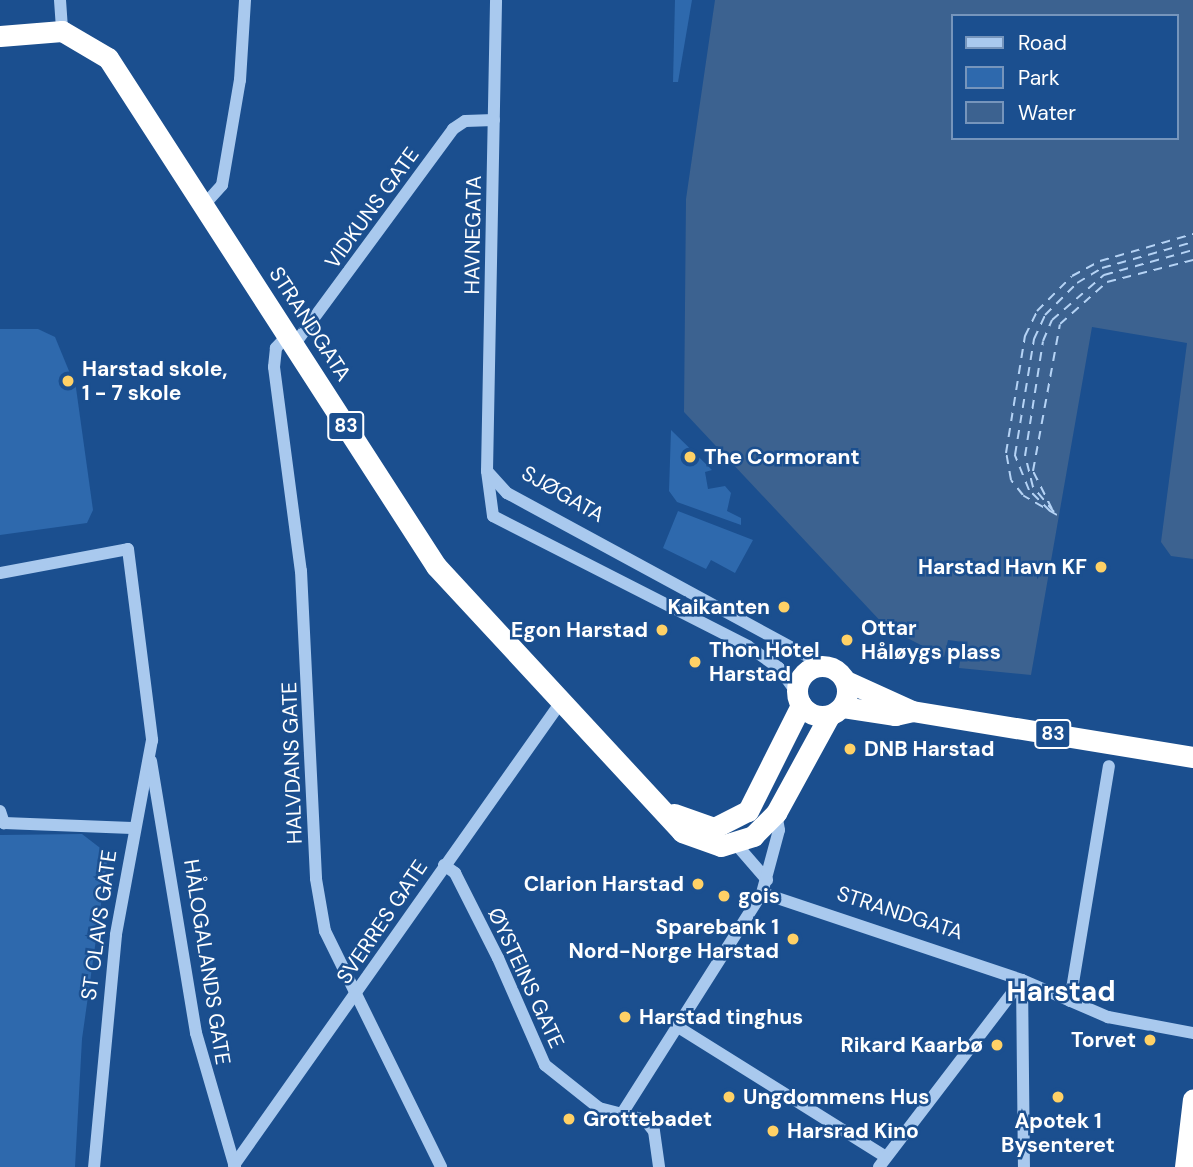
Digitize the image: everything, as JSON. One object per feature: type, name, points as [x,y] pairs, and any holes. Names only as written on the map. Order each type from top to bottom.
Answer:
[{"type":"highway","points":[[0,36],[62,31]]},
{"type":"highway","name":"STRANDGATA","points":[[62,31],[97,49],[117,70],[436,566],[657,804]]},
{"type":"highway","name":"83","points":[[657,804],[698,825],[734,822],[761,793],[799,699],[801,676],[824,665],[846,681],[912,711],[1193,757]]},
{"type":"highway","points":[[735,844],[776,813],[836,711],[846,681]]},
{"type":"highway","name":"83","points":[[799,699],[836,711],[895,715],[912,711]]},
{"type":"highway","name":"83","points":[[657,804],[694,840],[735,844]]},
{"type":"highway","points":[[1185,1167],[1193,1100]]},
{"type":"street","points":[[60,0],[62,31]]},
{"type":"street","points":[[204,205],[222,185],[245,0]]},
{"type":"street","name":"HAVNEGATA","points":[[487,471],[496,0]]},
{"type":"street","name":"VIDKUNS GATE","points":[[290,340],[453,129],[465,121],[494,120]]},
{"type":"street","name":"HALVDANS GATE","points":[[290,340],[276,348],[274,367],[301,571],[316,879],[324,931],[354,997],[441,1167]]},
{"type":"street","name":"SJØGATA","points":[[487,471],[507,493],[824,665]]},
{"type":"street","name":"SJØGATA","points":[[487,471],[493,516],[748,646],[779,668],[799,699]]},
{"type":"street","name":"HÅLOGALANDS GATE","points":[[0,573],[128,549],[151,761],[196,1033],[234,1166]]},
{"type":"street","name":"SVERRES GATE","points":[[234,1166],[561,702]]},
{"type":"street","name":"HÅLOGALANDS GATE","points":[[132,828],[151,761]]},
{"type":"street","points":[[1109,766],[1070,1001],[1108,1017],[1193,1034]]},
{"type":"street","points":[[623,1112],[765,887],[779,830],[776,813]]},
{"type":"street","name":"ST OLAVS GATE","points":[[1,819],[132,828],[94,1167]]},
{"type":"street","points":[[735,844],[765,887]]},
{"type":"street","name":"ØYSTEINS GATE","points":[[444,865],[455,873],[499,958],[545,1065],[599,1108],[623,1112],[654,1131],[659,1167]]},
{"type":"street","name":"STRANDGATA","points":[[765,887],[1022,980],[1070,1001]]},
{"type":"street","points":[[678,1027],[882,1162],[1022,980]]},
{"type":"street","points":[[1022,980],[1024,1167]]},
{"type":"green space","points":[[675,0],[692,0],[678,82],[673,82]]},
{"type":"green space","points":[[0,329],[38,329],[55,337],[76,388],[93,510],[87,523],[0,535]]},
{"type":"green space","points":[[671,430],[712,470],[705,472],[708,489],[725,486],[731,493],[727,511],[741,518],[741,525],[677,502],[669,491]]},
{"type":"green space","points":[[678,511],[753,540],[735,573],[711,560],[706,569],[663,548]]},
{"type":"green space","points":[[82,834],[108,854],[82,1039],[75,1167],[0,1167],[0,835]]},
{"type":"water","points":[[715,0],[1193,0],[1193,559],[1171,556],[1161,542],[1187,343],[1092,327],[1031,675],[959,668],[963,642],[948,640],[944,657],[886,627],[684,412],[686,199]]},
{"type":"ferry route","points":[[1057,515],[1023,495],[1011,480],[1006,453],[1025,336],[1037,311],[1072,276],[1100,261],[1193,234]]},
{"type":"ferry route","points":[[1050,511],[1029,490],[1015,455],[1034,339],[1045,315],[1077,283],[1102,268],[1193,242]]},
{"type":"ferry route","points":[[1054,512],[1033,487],[1025,456],[1043,341],[1052,320],[1104,275],[1193,250]]},
{"type":"ferry route","points":[[1052,509],[1033,471],[1060,324],[1107,282],[1193,260]]},
{"type":"place","name":"Harstad skole, 1 - 7 skole","points":[[68,381]]},
{"type":"place","name":"The Cormorant","points":[[690,457]]},
{"type":"place","name":"Harstad Havn KF","points":[[1101,567]]},
{"type":"place","name":"Kaikanten","points":[[784,607]]},
{"type":"place","name":"Egon Harstad","points":[[662,630]]},
{"type":"place","name":"Ottar Håløygs plass","points":[[847,640]]},
{"type":"place","name":"Thon Hotel Harstad","points":[[695,662]]},
{"type":"place","name":"DNB Harstad","points":[[850,749]]},
{"type":"place","name":"Clarion Harstad","points":[[698,884]]},
{"type":"place","name":"gois","points":[[724,896]]},
{"type":"place","name":"Sparebank 1 Nord-Norge Harstad","points":[[793,939]]},
{"type":"place","name":"Harstad tinghus","points":[[625,1017]]},
{"type":"place","name":"Torvet","points":[[1150,1040]]},
{"type":"place","name":"Rikard Kaarbø","points":[[997,1045]]},
{"type":"place","name":"Ungdommens Hus","points":[[729,1097]]},
{"type":"place","name":"Apotek 1 Bysenteret","points":[[1058,1097]]},
{"type":"place","name":"Grottebadet","points":[[569,1119]]},
{"type":"place","name":"Harsrad Kino","points":[[773,1131]]},
{"type":"district","name":"Harstad","points":[[1061,992]]}]
